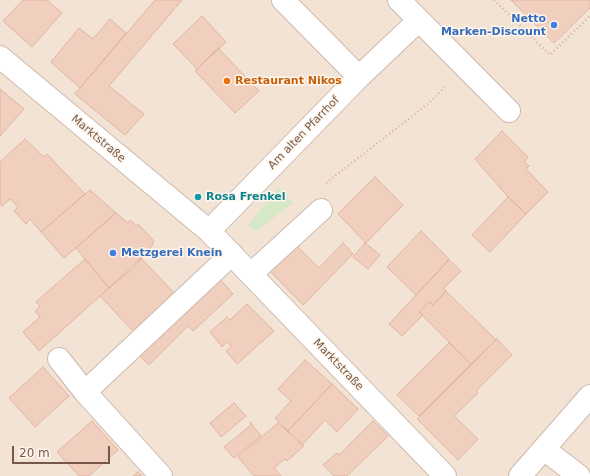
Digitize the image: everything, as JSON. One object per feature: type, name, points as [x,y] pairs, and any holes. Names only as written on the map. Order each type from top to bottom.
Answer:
[{"type":"street","points":[[283,0],[359,77]]},
{"type":"street","points":[[399,0],[509,111]]},
{"type":"street","name":"Am alten Pfarrhof","points":[[209,231],[359,77],[419,20]]},
{"type":"street","name":"Marktstraße","points":[[0,57],[209,231],[445,476]]},
{"type":"street","points":[[251,274],[321,210]]},
{"type":"street","points":[[85,392],[232,254]]},
{"type":"street","points":[[59,359],[85,392],[160,476]]},
{"type":"street","points":[[520,476],[590,396]]},
{"type":"street","points":[[544,449],[579,476]]},
{"type":"path","points":[[494,0],[550,55],[590,16]]},
{"type":"path","points":[[322,186],[429,103],[466,67]]},
{"type":"shaded area","points":[[0,0],[590,0],[590,476],[0,476]]},
{"type":"green space","points":[[279,188],[293,203],[256,231],[248,225]]},
{"type":"building","points":[[23,0],[47,0],[62,13],[32,47],[3,21]]},
{"type":"building","points":[[155,0],[182,0],[109,86],[144,114],[125,135],[75,94]]},
{"type":"building","name":"Netto Marken-Discount","points":[[511,0],[590,0],[590,8],[554,43]]},
{"type":"building","points":[[202,16],[226,42],[197,69],[173,44]]},
{"type":"building","points":[[110,19],[126,33],[80,88],[51,62],[79,28],[93,39]]},
{"type":"building","name":"Restaurant Nikos","points":[[218,48],[259,91],[235,113],[195,71]]},
{"type":"building","points":[[0,89],[24,109],[0,136]]},
{"type":"building","points":[[502,131],[528,157],[524,162],[529,166],[526,169],[548,192],[526,214],[508,197],[475,159]]},
{"type":"building","points":[[25,139],[44,157],[47,154],[85,194],[41,232],[30,219],[26,224],[14,211],[18,207],[10,199],[2,206],[0,204],[0,162]]},
{"type":"building","points":[[375,177],[403,205],[366,243],[338,214]]},
{"type":"building","points":[[90,190],[116,213],[64,258],[41,232]]},
{"type":"building","points":[[508,197],[526,214],[490,252],[472,235]]},
{"type":"building","name":"Metzgerei Knein","points":[[116,213],[128,223],[130,220],[137,226],[138,224],[154,241],[152,244],[153,245],[134,267],[109,288],[76,248]]},
{"type":"building","points":[[421,231],[449,259],[416,295],[387,267]]},
{"type":"building","points":[[343,243],[353,254],[303,305],[269,270],[295,244],[319,268]]},
{"type":"building","points":[[365,243],[380,255],[368,269],[353,257]]},
{"type":"building","points":[[141,258],[174,293],[134,332],[100,296]]},
{"type":"building","points":[[85,259],[109,288],[39,351],[23,332],[40,317],[35,311],[40,306],[36,302]]},
{"type":"building","points":[[449,260],[461,271],[443,289],[446,291],[433,305],[429,302],[419,312],[423,315],[402,336],[389,324]]},
{"type":"building","points":[[217,276],[233,294],[193,331],[188,326],[149,365],[137,353]]},
{"type":"building","points":[[446,291],[496,340],[471,364],[419,312],[429,302],[433,305]]},
{"type":"building","points":[[247,304],[274,331],[237,364],[226,351],[231,346],[227,342],[222,347],[210,332],[227,317],[230,320]]},
{"type":"building","points":[[497,339],[512,355],[476,391],[478,393],[454,416],[478,439],[458,460],[417,419]]},
{"type":"building","points":[[449,343],[471,364],[419,416],[397,395]]},
{"type":"building","points":[[305,360],[332,384],[288,431],[275,418],[291,401],[278,389]]},
{"type":"building","points":[[43,367],[69,396],[35,427],[9,398]]},
{"type":"building","points":[[332,384],[358,409],[337,432],[325,420],[302,445],[288,431]]},
{"type":"building","points":[[234,403],[246,416],[221,437],[210,423]]},
{"type":"building","points":[[92,421],[118,450],[89,476],[79,476],[57,452]]},
{"type":"building","points":[[373,421],[388,436],[347,476],[334,476],[323,465],[337,453],[339,455]]},
{"type":"building","points":[[250,422],[261,436],[234,458],[224,447],[251,425]]},
{"type":"building","points":[[278,423],[304,446],[287,461],[285,459],[274,468],[281,476],[254,476],[238,457]]},
{"type":"building","points":[[138,472],[142,476],[133,476]]},
{"type":"place","name":"Netto Marken-Discount","points":[[554,25]]},
{"type":"place","name":"Restaurant Nikos","points":[[227,81]]},
{"type":"place","name":"Rosa Frenkel","points":[[198,197]]},
{"type":"place","name":"Metzgerei Knein","points":[[113,253]]}]
